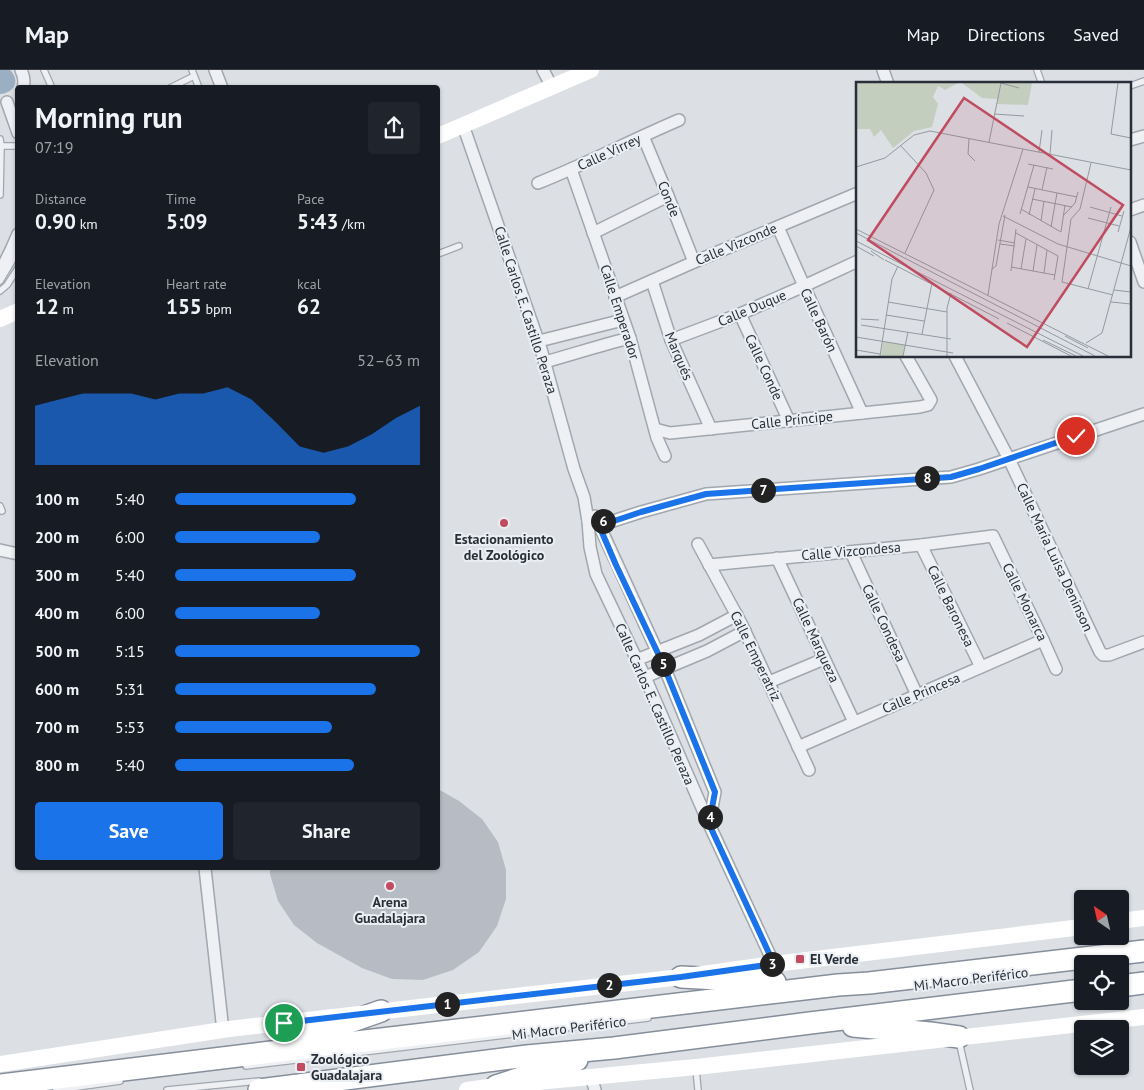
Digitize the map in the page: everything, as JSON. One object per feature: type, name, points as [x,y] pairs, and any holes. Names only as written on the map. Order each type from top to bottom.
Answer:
[{"type":"highway","points":[[0,1086],[838,985],[1144,951]]},
{"type":"highway","points":[[681,977],[838,985]]},
{"type":"highway","points":[[1129,985],[1144,983]]},
{"type":"highway","points":[[260,1085],[614,1048],[810,1022],[1074,991]]},
{"type":"highway","points":[[263,1053],[381,1011]]},
{"type":"highway","points":[[810,1022],[959,1037]]},
{"type":"highway","points":[[496,1086],[614,1048]]},
{"type":"street","points":[[22,70],[24,85]]},
{"type":"street","points":[[215,70],[221,85]]},
{"type":"street","points":[[543,70],[552,87]]},
{"type":"street","points":[[440,135],[591,70]]},
{"type":"street","points":[[883,70],[887,82]]},
{"type":"street","points":[[8,100],[15,123]]},
{"type":"street","name":"Calle Virrey","points":[[538,183],[679,120]]},
{"type":"street","name":"Calle Carlos E. Castillo Peraza","points":[[463,125],[546,362],[574,469],[584,498],[593,521],[665,669],[715,792],[709,824]]},
{"type":"street","name":"Conde","points":[[643,136],[694,262]]},
{"type":"street","name":"Calle Emperador","points":[[572,169],[630,338],[655,429],[666,456]]},
{"type":"street","name":"Calle Vizconde","points":[[615,297],[856,194]]},
{"type":"street","points":[[593,233],[668,196]]},
{"type":"street","points":[[1132,209],[1144,205]]},
{"type":"street","name":"Calle Barón","points":[[778,227],[862,413]]},
{"type":"street","points":[[0,272],[15,242]]},
{"type":"street","points":[[1133,261],[1144,279]]},
{"type":"street","name":"Calle Duque","points":[[672,340],[740,314],[856,264]]},
{"type":"street","name":"Marqués","points":[[652,282],[672,340],[711,429]]},
{"type":"street","points":[[0,319],[15,312]]},
{"type":"street","name":"Calle Conde","points":[[740,314],[789,421]]},
{"type":"street","points":[[539,341],[623,320]]},
{"type":"street","points":[[570,334],[576,354]]},
{"type":"street","points":[[546,362],[630,338]]},
{"type":"street","name":"Calle Príncipe","points":[[655,429],[670,433],[928,405],[931,400],[907,358]]},
{"type":"street","name":"Calle María Luisa Deninson","points":[[956,358],[1009,459],[1100,652],[1103,655],[1109,656],[1144,642]]},
{"type":"street","points":[[593,521],[614,521],[706,494],[951,477],[1144,414]]},
{"type":"street","name":"Calle Carlos E. Castillo Peraza","points":[[593,521],[590,547],[596,574],[645,677],[709,824],[774,964]]},
{"type":"street","name":"Calle Vizcondesa","points":[[709,564],[851,552],[993,536]]},
{"type":"street","name":"Calle Monarca","points":[[993,536],[1056,669]]},
{"type":"street","name":"Calle Emperatriz","points":[[698,544],[745,631],[809,770]]},
{"type":"street","name":"Calle Baronesa","points":[[921,545],[981,667]]},
{"type":"street","points":[[0,550],[15,553]]},
{"type":"street","name":"Calle Condesa","points":[[851,552],[917,695]]},
{"type":"street","name":"Calle Marqueza","points":[[777,558],[854,722]]},
{"type":"street","points":[[636,660],[699,635],[737,615]]},
{"type":"street","points":[[645,677],[707,651],[745,631]]},
{"type":"street","points":[[699,635],[707,651]]},
{"type":"street","name":"Calle Princesa","points":[[798,746],[1043,640]]},
{"type":"street","points":[[769,682],[824,659]]},
{"type":"street","points":[[205,870],[223,1031]]},
{"type":"street","points":[[1129,920],[1144,918]]},
{"type":"street","points":[[0,1064],[223,1031],[1074,928]]},
{"type":"street","points":[[467,1090],[496,1086],[593,1083],[696,1067],[1144,1017]]},
{"type":"lane","points":[[44,70],[51,85]]},
{"type":"lane","points":[[1037,70],[1041,82]]},
{"type":"lane","points":[[175,85],[193,73],[198,85]]},
{"type":"lane","points":[[1132,85],[1144,81]]},
{"type":"lane","points":[[0,195],[0,144],[15,146]]},
{"type":"lane","points":[[440,253],[459,246]]},
{"type":"lane","points":[[0,281],[15,254]]},
{"type":"lane","points":[[0,291],[7,285],[15,273]]},
{"type":"lane","points":[[1129,979],[1144,978]]},
{"type":"lane","name":"Mi Macro Periférico","points":[[1003,993],[1074,985]]},
{"type":"lane","name":"Mi Macro Periférico","points":[[238,1066],[658,1017]]},
{"type":"lane","points":[[959,1037],[970,1090]]},
{"type":"lane","points":[[696,1067],[698,1090]]},
{"type":"lane","points":[[56,1090],[123,1081]]},
{"type":"lane","points":[[167,1090],[260,1085]]},
{"type":"water","points":[[0,70],[10,70],[15,78],[15,82],[12,89],[0,94]]},
{"type":"building","name":"Arena Guadalajara","points":[[440,790],[459,801],[482,819],[498,842],[506,870],[506,899],[497,926],[479,952],[453,970],[423,980],[392,979],[362,968],[317,943],[294,925],[278,901],[270,870],[440,870]]},
{"type":"place","name":"Estacionamiento del Zoológico","points":[[504,523]]},
{"type":"place","name":"Arena Guadalajara","points":[[390,886]]},
{"type":"place","name":"El Verde","points":[[800,959]]},
{"type":"place","name":"Zoológico Guadalajara","points":[[301,1067]]},
{"type":"route","points":[[284,1023],[681,977],[774,964],[709,824],[715,792],[663,664],[597,521],[614,521],[706,494],[951,477],[1076,436]]}]
